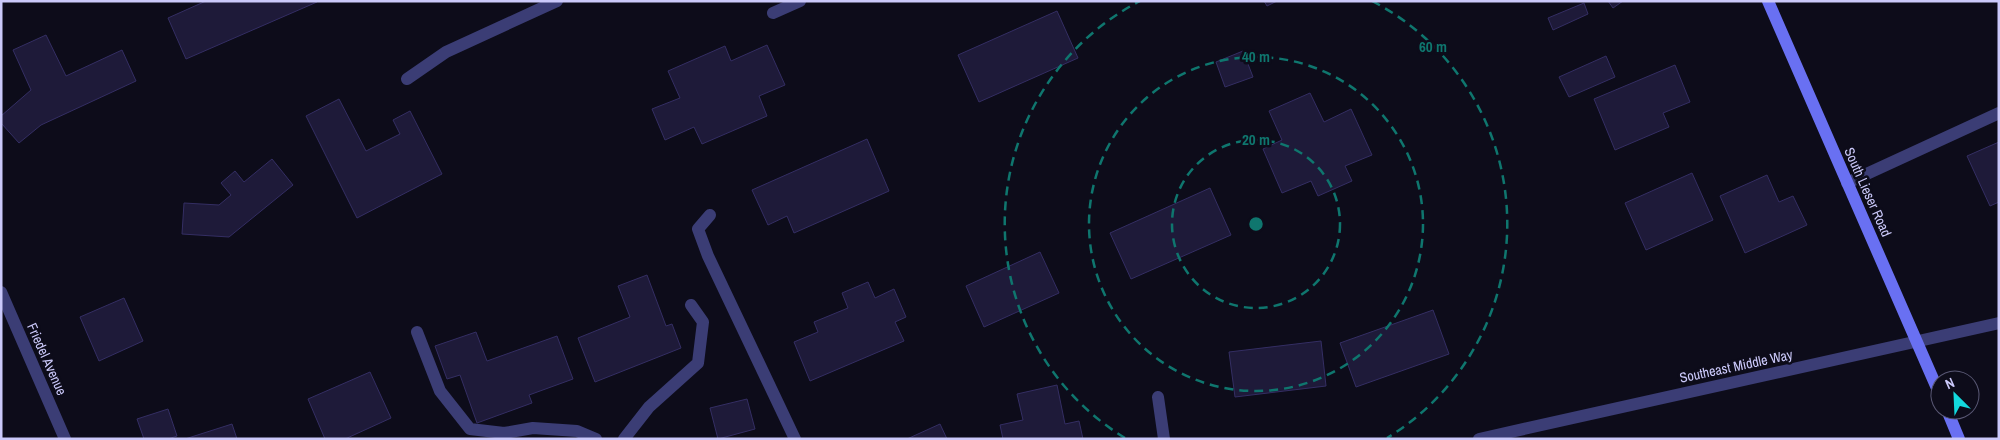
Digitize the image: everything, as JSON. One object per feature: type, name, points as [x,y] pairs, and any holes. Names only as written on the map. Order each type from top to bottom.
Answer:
[{"type":"main road","name":"South Lieser Road","points":[[1768,1],[1930,372]]},
{"type":"main road","points":[[1951,420],[1959,439]]},
{"type":"street","points":[[407,79],[446,52],[557,1]]},
{"type":"street","points":[[773,13],[800,1]]},
{"type":"street","points":[[1847,183],[1999,113]]},
{"type":"street","points":[[710,215],[698,229],[708,256],[795,439]]},
{"type":"street","name":"Friedel Avenue","points":[[1,292],[65,439]]},
{"type":"street","points":[[624,439],[650,407],[698,363],[703,322],[691,305]]},
{"type":"street","name":"Southeast Middle Way","points":[[1480,439],[1999,323]]},
{"type":"street","points":[[416,332],[440,391],[470,429],[504,433],[533,428],[577,431],[596,439]]},
{"type":"street","points":[[1158,397],[1164,439]]},
{"type":"building","points":[[206,1],[317,2],[186,59],[168,18]]},
{"type":"building","points":[[1264,1],[1277,1],[1267,6]]},
{"type":"building","points":[[1608,1],[1623,1],[1613,8]]},
{"type":"building","points":[[1584,3],[1588,14],[1553,30],[1548,18]]},
{"type":"building","points":[[1057,11],[1078,58],[979,102],[958,55]]},
{"type":"building","points":[[46,35],[66,76],[122,50],[136,81],[41,125],[19,143],[1,123],[1,116],[31,90],[13,50]]},
{"type":"building","points":[[767,45],[785,85],[759,96],[767,116],[702,144],[694,127],[665,140],[652,109],[680,98],[668,71],[725,46],[731,61]]},
{"type":"building","points":[[1243,51],[1253,77],[1225,87],[1216,62]]},
{"type":"building","points":[[1606,56],[1615,77],[1569,97],[1559,77]]},
{"type":"building","points":[[1675,65],[1690,102],[1663,113],[1669,127],[1615,150],[1594,99]]},
{"type":"building","points":[[1310,93],[1324,122],[1351,109],[1372,155],[1345,166],[1352,181],[1318,196],[1311,181],[1282,193],[1263,149],[1282,140],[1269,111]]},
{"type":"building","points":[[339,99],[366,151],[400,134],[393,120],[410,111],[442,174],[357,218],[306,116]]},
{"type":"building","points":[[867,139],[889,191],[794,233],[787,216],[768,225],[752,190]]},
{"type":"building","points":[[1999,142],[1999,202],[1990,206],[1967,156]]},
{"type":"building","points":[[272,159],[293,185],[229,237],[182,234],[184,203],[219,205],[231,195],[221,183],[235,171],[244,182]]},
{"type":"building","points":[[1692,173],[1713,220],[1646,250],[1625,203]]},
{"type":"building","points":[[1767,175],[1779,202],[1793,196],[1807,225],[1745,253],[1720,196]]},
{"type":"building","points":[[1210,188],[1231,235],[1131,279],[1110,233]]},
{"type":"building","points":[[1040,252],[1059,293],[984,327],[966,286]]},
{"type":"building","points":[[647,275],[666,326],[672,324],[681,348],[595,382],[578,338],[630,317],[618,286]]},
{"type":"building","points":[[868,282],[875,298],[894,289],[906,317],[895,322],[904,341],[810,381],[794,342],[818,332],[814,322],[848,308],[842,293]]},
{"type":"building","points":[[124,298],[143,341],[99,361],[80,317]]},
{"type":"building","points":[[1433,310],[1449,354],[1356,387],[1340,343]]},
{"type":"building","points":[[476,332],[487,361],[557,336],[573,379],[529,395],[532,403],[477,423],[460,375],[447,379],[435,346]]},
{"type":"building","points":[[1321,341],[1326,386],[1235,397],[1229,352]]},
{"type":"building","points":[[370,372],[391,418],[345,439],[325,439],[308,399]]},
{"type":"building","points":[[1057,385],[1065,424],[1079,421],[1083,439],[1003,439],[1000,425],[1023,420],[1017,394]]},
{"type":"building","points":[[747,399],[755,429],[718,439],[710,408]]},
{"type":"building","points":[[168,409],[177,436],[168,439],[144,439],[137,419]]},
{"type":"building","points":[[232,424],[237,439],[185,439]]},
{"type":"building","points":[[940,424],[947,439],[907,439]]}]
